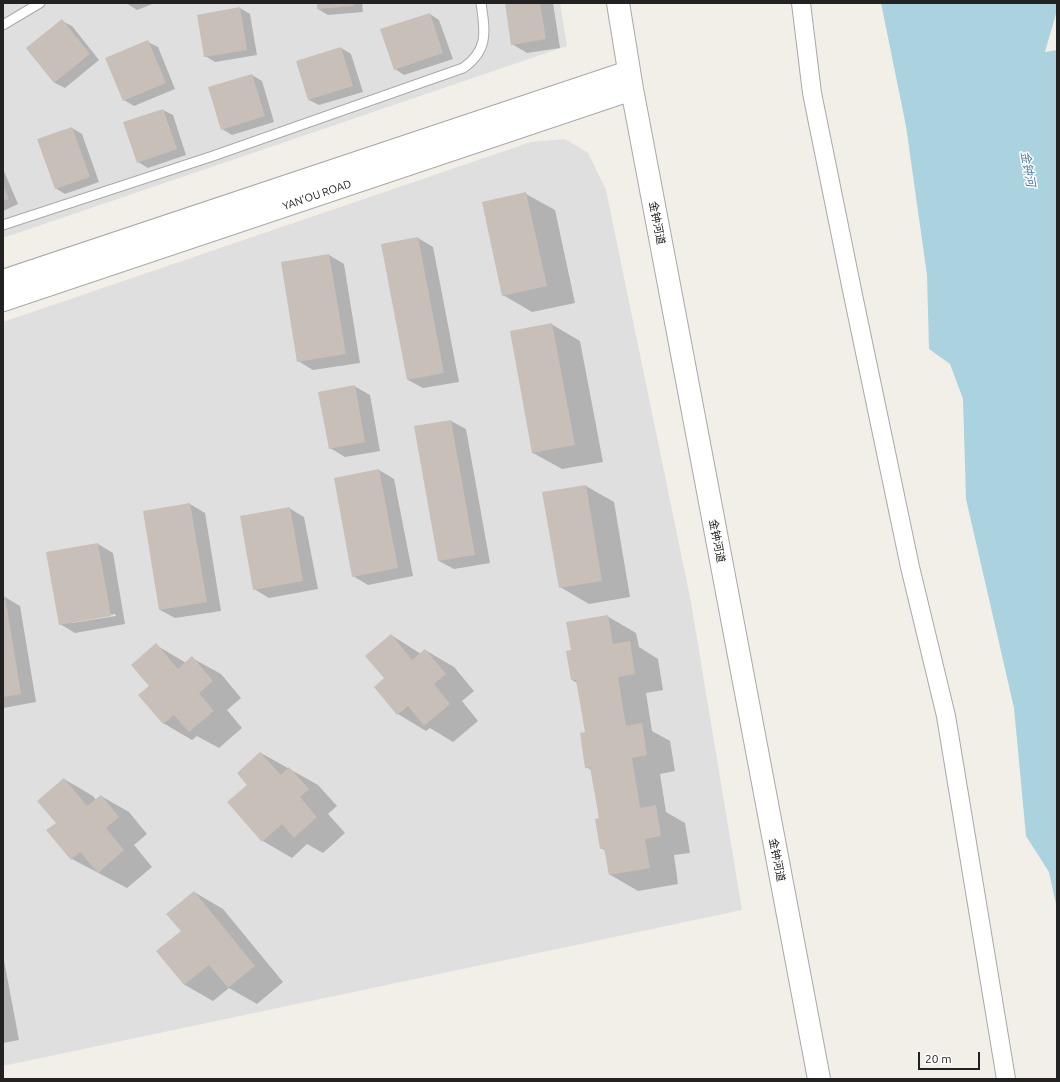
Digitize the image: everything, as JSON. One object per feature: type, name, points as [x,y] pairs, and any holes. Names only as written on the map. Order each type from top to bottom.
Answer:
[{"type":"street","name":"金钟河道","points":[[618,3],[630,81],[819,1079]]},
{"type":"street","points":[[801,3],[812,93],[845,256],[910,567],[946,716],[1006,1079]]},
{"type":"street","name":"YAN'OU ROAD","points":[[3,281],[630,81]]},
{"type":"street","name":"YAN'OU ROAD","points":[[3,300],[630,81]]},
{"type":"lane","points":[[3,25],[40,3]]},
{"type":"lane","points":[[3,225],[213,156],[463,68],[474,61],[483,46],[484,27],[480,3]]},
{"type":"shaded area","points":[[3,3],[560,3],[567,46],[3,238]]},
{"type":"shaded area","points":[[565,139],[588,153],[606,190],[691,602],[742,910],[3,1066],[3,322],[531,142]]},
{"type":"water","name":"金钟河","points":[[881,3],[1057,3],[1057,10],[1045,52],[1057,50],[1057,909],[1049,872],[1026,836],[1014,708],[966,499],[963,399],[950,364],[929,349],[927,275],[906,126]]},
{"type":"building","points":[[317,3],[353,3],[354,6],[317,9]]},
{"type":"building","points":[[505,3],[540,3],[546,39],[511,45]]},
{"type":"building","points":[[240,7],[247,50],[204,57],[197,15]]},
{"type":"building","points":[[430,13],[443,53],[394,70],[380,29]]},
{"type":"building","points":[[62,19],[90,54],[54,83],[26,48]]},
{"type":"building","points":[[148,40],[166,83],[123,101],[105,58]]},
{"type":"building","points":[[341,47],[353,86],[308,100],[296,61]]},
{"type":"building","points":[[252,74],[265,116],[221,130],[208,87]]},
{"type":"building","points":[[163,109],[177,149],[137,163],[123,122]]},
{"type":"building","points":[[72,127],[90,177],[55,189],[37,139]]},
{"type":"building","points":[[3,185],[9,199],[3,201]]},
{"type":"building","points":[[526,192],[547,286],[502,296],[482,202]]},
{"type":"building","points":[[418,237],[444,373],[407,380],[381,244]]},
{"type":"building","points":[[329,254],[346,354],[297,362],[281,262]]},
{"type":"building","points":[[552,323],[575,445],[532,453],[510,331]]},
{"type":"building","points":[[355,385],[365,442],[329,449],[318,392]]},
{"type":"building","points":[[451,420],[475,555],[438,561],[414,426]]},
{"type":"building","points":[[379,469],[398,568],[352,577],[334,478]]},
{"type":"building","points":[[586,485],[602,581],[559,588],[542,492]]},
{"type":"building","points":[[190,503],[207,602],[159,610],[143,511]]},
{"type":"building","points":[[290,507],[303,581],[253,590],[240,516]]},
{"type":"building","points":[[98,543],[111,616],[59,625],[46,552]]},
{"type":"building","points":[[5,596],[21,694],[3,697],[3,597]]},
{"type":"building","points":[[608,615],[613,644],[630,641],[635,674],[618,677],[626,726],[642,723],[647,755],[632,758],[640,808],[656,805],[661,836],[645,839],[650,868],[609,875],[604,848],[600,849],[595,819],[599,818],[590,767],[585,768],[580,733],[585,732],[576,680],[571,680],[566,651],[571,650],[566,622]]},
{"type":"building","points":[[391,634],[412,660],[425,649],[446,674],[434,684],[450,704],[424,726],[408,706],[397,715],[374,687],[384,678],[365,656]]},
{"type":"building","points":[[156,643],[178,669],[192,656],[213,681],[199,693],[214,711],[189,732],[174,715],[163,724],[138,695],[149,686],[131,665]]},
{"type":"building","points":[[260,752],[281,775],[289,767],[309,789],[300,797],[317,817],[294,838],[282,824],[262,842],[227,802],[247,785],[237,773]]},
{"type":"building","points":[[64,778],[87,806],[101,795],[119,817],[106,828],[124,850],[98,873],[80,852],[71,860],[46,830],[56,823],[37,801]]},
{"type":"building","points":[[194,891],[255,966],[228,988],[209,965],[184,985],[156,951],[181,931],[166,914]]}]
